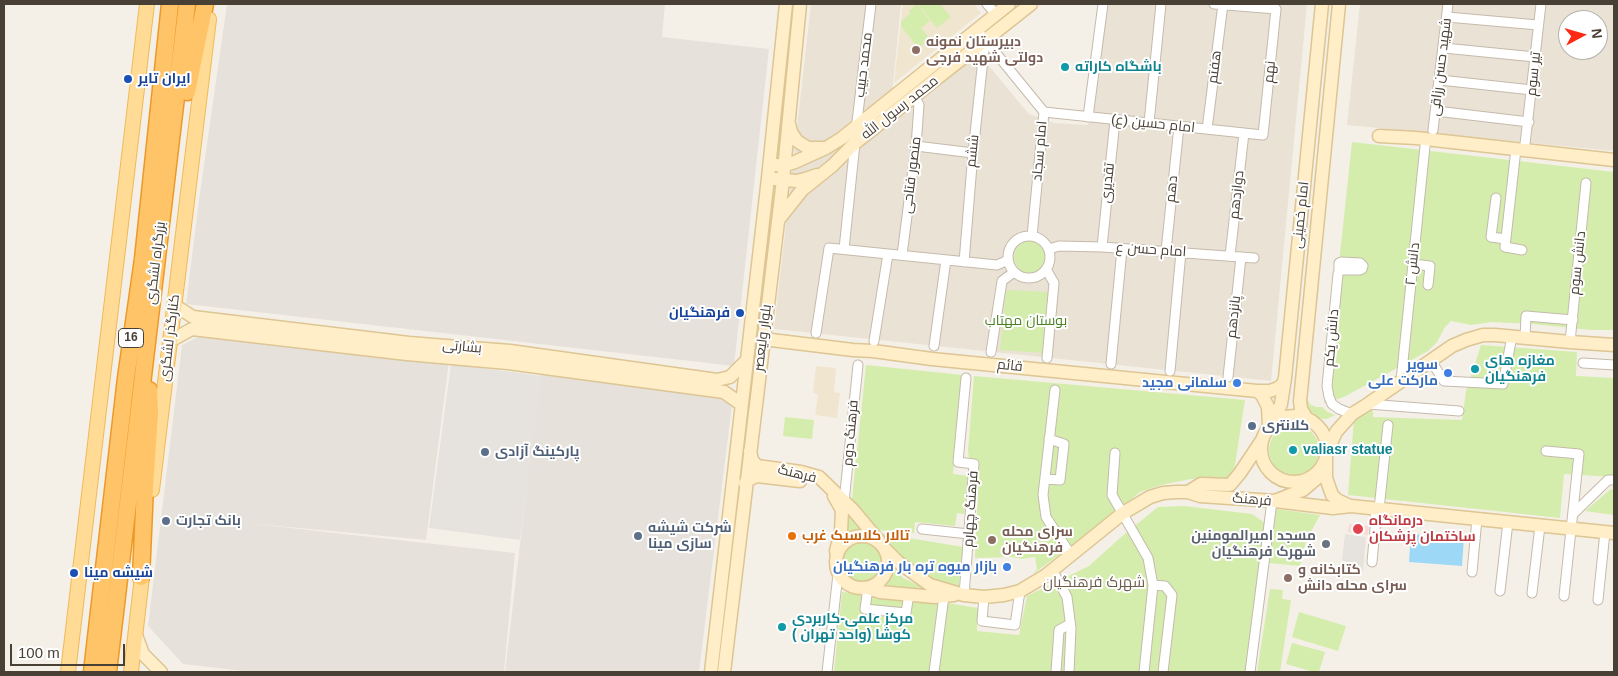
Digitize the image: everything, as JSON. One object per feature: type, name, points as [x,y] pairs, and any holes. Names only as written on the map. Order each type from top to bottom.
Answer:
[{"type":"highway","name":"بزرگراه لشگری","points":[[92,672],[126,378],[142,259],[170,4]]},
{"type":"highway","name":"بزرگراه لشگری","points":[[108,672],[187,4]]},
{"type":"highway","points":[[170,154],[183,114],[205,4]]},
{"type":"highway","points":[[142,578],[150,413],[148,332]]},
{"type":"main road","points":[[68,672],[147,4]]},
{"type":"main road","name":"کنارگذر لشگری","points":[[131,672],[210,4]]},
{"type":"street","name":"بلوار ولیعصر","points":[[724,672],[739,484],[736,454],[786,4]]},
{"type":"street","name":"بلوار ولیعصر","points":[[711,672],[739,484],[750,451],[783,180],[800,4]]},
{"type":"street","name":"محمد حبیب","points":[[844,249],[856,126],[871,4]]},
{"type":"street","points":[[987,4],[996,14]]},
{"type":"street","name":"محمد رسول الله","points":[[768,172],[821,150],[856,126],[1009,4]]},
{"type":"street","name":"محمد رسول الله","points":[[777,221],[802,190],[832,166],[855,143],[1031,4]]},
{"type":"street","points":[[1088,117],[1104,4]]},
{"type":"street","points":[[1149,123],[1161,4]]},
{"type":"street","points":[[1218,4],[1253,5]]},
{"type":"street","name":"هفتم","points":[[1208,129],[1218,4]]},
{"type":"street","name":"امام خمینی","points":[[1269,429],[1280,404],[1285,378],[1322,4]]},
{"type":"street","name":"امام خمینی","points":[[1311,422],[1303,415],[1300,401],[1339,4]]},
{"type":"street","name":"شهید حسن رزاقی","points":[[1433,130],[1448,4]]},
{"type":"street","name":"تیر سوم","points":[[1506,239],[1521,146],[1529,122],[1541,4]]},
{"type":"street","name":"نهم","points":[[1253,5],[1276,9],[1263,135]]},
{"type":"street","points":[[1447,17],[1538,25]]},
{"type":"street","name":"امام سجاد","points":[[976,30],[1044,112],[1032,236]]},
{"type":"street","name":"ششم","points":[[964,262],[985,40]]},
{"type":"street","points":[[1444,48],[1535,57]]},
{"type":"street","points":[[1440,80],[1532,90]]},
{"type":"street","name":"منصور فتاحی","points":[[902,255],[916,146],[919,105],[914,96]]},
{"type":"street","points":[[1436,111],[1529,122]]},
{"type":"street","name":"امام حسین (ع)","points":[[1044,112],[1263,135]]},
{"type":"street","name":"تقدیری","points":[[1102,247],[1115,120]]},
{"type":"street","points":[[788,121],[791,132],[797,141],[808,148],[821,150],[814,159],[815,164],[819,168],[832,166]]},
{"type":"street","name":"دهم","points":[[1166,252],[1178,126]]},
{"type":"street","name":"دوازدهم","points":[[1230,256],[1244,133]]},
{"type":"street","points":[[1378,136],[1521,146],[1614,160]]},
{"type":"street","points":[[916,146],[973,153]]},
{"type":"street","name":"دانش ۲","points":[[1401,382],[1425,146]]},
{"type":"street","points":[[768,172],[783,180],[805,180],[832,166]]},
{"type":"street","name":"دانش سوم","points":[[1570,342],[1586,183]]},
{"type":"street","points":[[1496,198],[1491,237],[1506,239],[1505,247],[1522,250]]},
{"type":"street","points":[[1026,236],[1042,240],[1048,249],[1050,256],[1046,269],[1031,278],[1014,272],[1008,260],[1010,247],[1014,242],[1026,236]]},
{"type":"street","name":"امام حسن ع","points":[[1048,249],[1059,246],[1102,247],[1254,258]]},
{"type":"street","points":[[816,333],[829,248],[997,265],[1008,260]]},
{"type":"street","points":[[1111,364],[1122,248]]},
{"type":"street","points":[[1170,371],[1181,252]]},
{"type":"street","points":[[874,341],[888,254]]},
{"type":"street","name":"پانزدهم","points":[[1228,377],[1241,257]]},
{"type":"street","points":[[934,346],[946,260]]},
{"type":"street","points":[[1413,264],[1430,266],[1428,285]]},
{"type":"street","points":[[1046,269],[1054,283],[1047,358]]},
{"type":"street","name":"دانش یکم","points":[[1349,417],[1332,404],[1328,386],[1339,272],[1340,270],[1360,270]]},
{"type":"street","points":[[991,352],[1002,281],[1014,272]]},
{"type":"street","name":"بشارتی","points":[[174,305],[192,323],[408,349],[724,392],[741,404]]},
{"type":"street","points":[[1525,338],[1526,316],[1572,320]]},
{"type":"street","points":[[170,341],[192,323]]},
{"type":"street","points":[[1230,492],[1269,429],[1284,418],[1292,417],[1324,426],[1349,417],[1452,346],[1472,338],[1488,335],[1512,336],[1614,345]]},
{"type":"street","points":[[1431,361],[1444,381],[1503,384],[1512,336]]},
{"type":"street","name":"قائم","points":[[763,339],[932,359],[1257,391],[1278,388],[1283,384],[1285,378]]},
{"type":"street","name":"بشارتی","points":[[408,349],[510,351],[717,380],[730,376],[746,361]]},
{"type":"street","points":[[1583,363],[1614,364]]},
{"type":"street","name":"فرهنگ دوم","points":[[844,502],[858,365]]},
{"type":"street","name":"فرهنگ چهارم","points":[[964,595],[974,464],[958,462],[966,378]]},
{"type":"street","points":[[1055,390],[1043,495],[1046,517],[1071,555]]},
{"type":"street","points":[[1257,391],[1262,395],[1268,407],[1269,429],[1261,448],[1264,464],[1274,476],[1289,482],[1305,481],[1312,477],[1325,458]]},
{"type":"street","points":[[1368,404],[1459,411]]},
{"type":"street","points":[[1250,672],[1272,501],[1307,488],[1317,478],[1334,436],[1349,417]]},
{"type":"street","points":[[1311,422],[1324,437],[1326,478],[1332,495],[1337,500],[1351,506]]},
{"type":"street","points":[[1372,562],[1376,519],[1375,509],[1388,425]]},
{"type":"street","points":[[1044,479],[1060,480],[1064,444],[1049,439]]},
{"type":"street","points":[[736,454],[740,459],[744,460],[750,451]]},
{"type":"street","points":[[739,484],[762,471],[752,460],[750,451]]},
{"type":"street","points":[[1546,451],[1579,454],[1564,596]]},
{"type":"street","points":[[1115,453],[1112,495],[1148,558],[1153,585],[1144,672]]},
{"type":"street","name":"فرهنگ","points":[[762,471],[801,472],[818,477],[853,510],[898,562],[930,585],[964,595],[984,598],[1020,591],[1052,570],[1123,513],[1150,497],[1163,493],[1188,492],[1200,496],[1230,492],[1272,501],[1333,508],[1351,506],[1610,532]]},
{"type":"street","points":[[1573,514],[1608,480],[1614,480]]},
{"type":"street","points":[[827,672],[838,574],[836,549],[841,532],[842,510],[829,487]]},
{"type":"street","points":[[1472,572],[1477,519]]},
{"type":"street","points":[[1500,591],[1508,522]]},
{"type":"street","points":[[1532,592],[1540,526]]},
{"type":"street","points":[[922,530],[969,534]]},
{"type":"street","points":[[1598,600],[1610,532]]},
{"type":"street","points":[[836,558],[844,543],[860,536],[869,537],[882,544],[888,556],[889,564],[887,572],[882,579],[876,585],[868,588],[865,609],[906,612],[909,594]]},
{"type":"street","points":[[1052,570],[1067,597],[1070,624],[1068,672]]},
{"type":"street","name":"فرهنگ","points":[[838,574],[851,586],[880,592],[935,597],[964,595]]},
{"type":"street","points":[[1153,585],[1165,586],[1172,595],[1163,672]]},
{"type":"street","points":[[984,598],[982,621],[1015,625],[1020,591]]},
{"type":"street","points":[[934,672],[944,596]]},
{"type":"street","points":[[1056,672],[1059,630],[1070,624]]},
{"type":"street","points":[[136,635],[143,654],[161,672]]},
{"type":"shaded area","points":[[227,4],[665,4],[662,37],[769,49],[734,366],[186,304]]},
{"type":"shaded area","points":[[811,4],[901,4],[890,114],[891,121],[979,54],[1029,114],[1055,123],[1088,125],[1105,4],[1307,4],[1271,381],[774,329]]},
{"type":"shaded area","name":"دبیرستان نمونه دولتی شهید فرجی","points":[[903,4],[974,4],[981,13],[894,83]]},
{"type":"shaded area","points":[[1360,4],[1614,4],[1614,151],[1347,125]]},
{"type":"shaded area","points":[[198,337],[449,361],[426,540],[246,523],[515,553],[504,672],[251,672],[183,664],[148,626],[182,345]]},
{"type":"shaded area","name":"پارکینگ آزادی","points":[[451,364],[542,376],[520,540],[429,528]]},
{"type":"shaded area","points":[[816,366],[836,368],[834,392],[840,393],[837,418],[815,415],[818,394],[813,393]]},
{"type":"shaded area","points":[[540,374],[726,398],[732,405],[699,672],[505,672]]},
{"type":"shaded area","name":"درمانگاه ساختمان پزشکان","points":[[1349,524],[1369,526],[1368,535],[1348,532]]},
{"type":"shaded area","points":[[1345,534],[1366,537],[1363,572],[1344,570],[1345,561],[1342,560]]},
{"type":"green space","points":[[917,4],[930,21],[921,28],[930,39],[918,48],[901,26],[901,21],[910,14],[909,11]]},
{"type":"green space","points":[[918,4],[940,4],[951,17],[937,28]]},
{"type":"green space","points":[[1352,142],[1614,172],[1614,330],[1591,330],[1492,322],[1471,325],[1451,321],[1445,327],[1437,342],[1428,351],[1344,397],[1324,403]]},
{"type":"green space","points":[[1030,241],[1036,242],[1041,246],[1045,251],[1045,263],[1041,268],[1036,272],[1030,273],[1024,272],[1019,268],[1015,263],[1014,257],[1015,251],[1019,246],[1024,242]]},
{"type":"green space","name":"بوستان مهتاب","points":[[1006,290],[1051,292],[1045,353],[1000,350]]},
{"type":"green space","points":[[1481,345],[1577,352],[1576,376],[1614,378],[1614,477],[1564,474],[1560,518],[1348,495],[1354,419],[1373,410],[1373,417],[1462,420],[1466,391]]},
{"type":"green space","points":[[866,365],[963,375],[953,474],[968,476],[964,514],[957,513],[955,526],[915,522],[914,533],[878,530],[852,499]]},
{"type":"green space","points":[[974,376],[1245,400],[1233,478],[1191,479],[1161,485],[1140,492],[1109,518],[1033,574],[1037,569],[1035,557],[1022,559],[1013,557],[975,558],[979,462],[969,459],[968,451]]},
{"type":"green space","points":[[1305,396],[1311,405],[1322,407],[1335,415],[1327,419],[1315,418],[1309,413]]},
{"type":"green space","points":[[785,417],[814,420],[812,439],[783,436]]},
{"type":"green space","points":[[1289,425],[1299,425],[1312,432],[1319,445],[1319,455],[1312,468],[1299,475],[1289,475],[1280,471],[1273,464],[1269,455],[1269,445],[1273,436],[1280,429]]},
{"type":"green space","points":[[1611,489],[1614,490],[1614,515],[1585,511]]},
{"type":"green space","points":[[843,504],[863,532],[852,534],[845,538]]},
{"type":"green space","points":[[1184,506],[1252,514],[1265,523],[1246,672],[834,672],[842,592],[934,601],[978,608],[977,631],[1019,635],[1027,596],[1089,566],[1158,507]]},
{"type":"green space","points":[[1276,509],[1320,515],[1306,541],[1300,566],[1269,563]]},
{"type":"green space","points":[[879,533],[963,547],[958,591],[931,581],[903,561]]},
{"type":"green space","points":[[867,541],[875,544],[881,550],[884,562],[881,574],[875,580],[859,583],[851,580],[845,574],[842,558],[845,550],[851,544]]},
{"type":"green space","points":[[891,565],[903,578],[938,594],[877,588],[889,578],[892,570]]},
{"type":"green space","points":[[1270,589],[1283,590],[1282,599],[1291,600],[1280,672],[1257,672]]},
{"type":"green space","points":[[1299,612],[1346,626],[1338,651],[1292,637]]},
{"type":"green space","points":[[1292,643],[1325,652],[1319,672],[1286,664]]},
{"type":"water","points":[[1411,534],[1464,538],[1462,566],[1409,562]]},
{"type":"place","name":"دبیرستان نمونه دولتی شهید فرجی","points":[[916,50]]},
{"type":"place","name":"باشگاه کاراته","points":[[1065,67]]},
{"type":"place","name":"ایران تایر","points":[[128,79]]},
{"type":"place","name":"فرهنگیان","points":[[740,313]]},
{"type":"place","name":"مغازه های فرهنگیان","points":[[1475,369]]},
{"type":"place","name":"سوپر مارکت علی","points":[[1448,373]]},
{"type":"place","name":"سلمانی مجید","points":[[1237,383]]},
{"type":"place","name":"کلانتری","points":[[1252,426]]},
{"type":"place","name":"valiasr statue","points":[[1293,450]]},
{"type":"place","name":"پارکینگ آزادی","points":[[485,452]]},
{"type":"place","name":"بانک تجارت","points":[[166,521]]},
{"type":"place","name":"درمانگاه ساختمان پزشکان","points":[[1358,529]]},
{"type":"place","name":"شرکت شیشه سازی مینا","points":[[638,536]]},
{"type":"place","name":"تالار کلاسیک غرب","points":[[792,536]]},
{"type":"place","name":"سرای محله فرهنگیان","points":[[992,540]]},
{"type":"place","name":"مسجد امیرالمومنین شهرک فرهنگیان","points":[[1326,544]]},
{"type":"place","name":"بازار میوه تره بار فرهنگیان","points":[[1007,567]]},
{"type":"place","name":"شیشه مینا","points":[[74,573]]},
{"type":"place","name":"کتابخانه و سرای محله دانش","points":[[1288,578]]},
{"type":"place","name":"مرکز علمی-کاربردی کوشا (واحد تهران )","points":[[782,627]]},
{"type":"district","name":"شهرک فرهنگیان","points":[[1094,583]]}]
